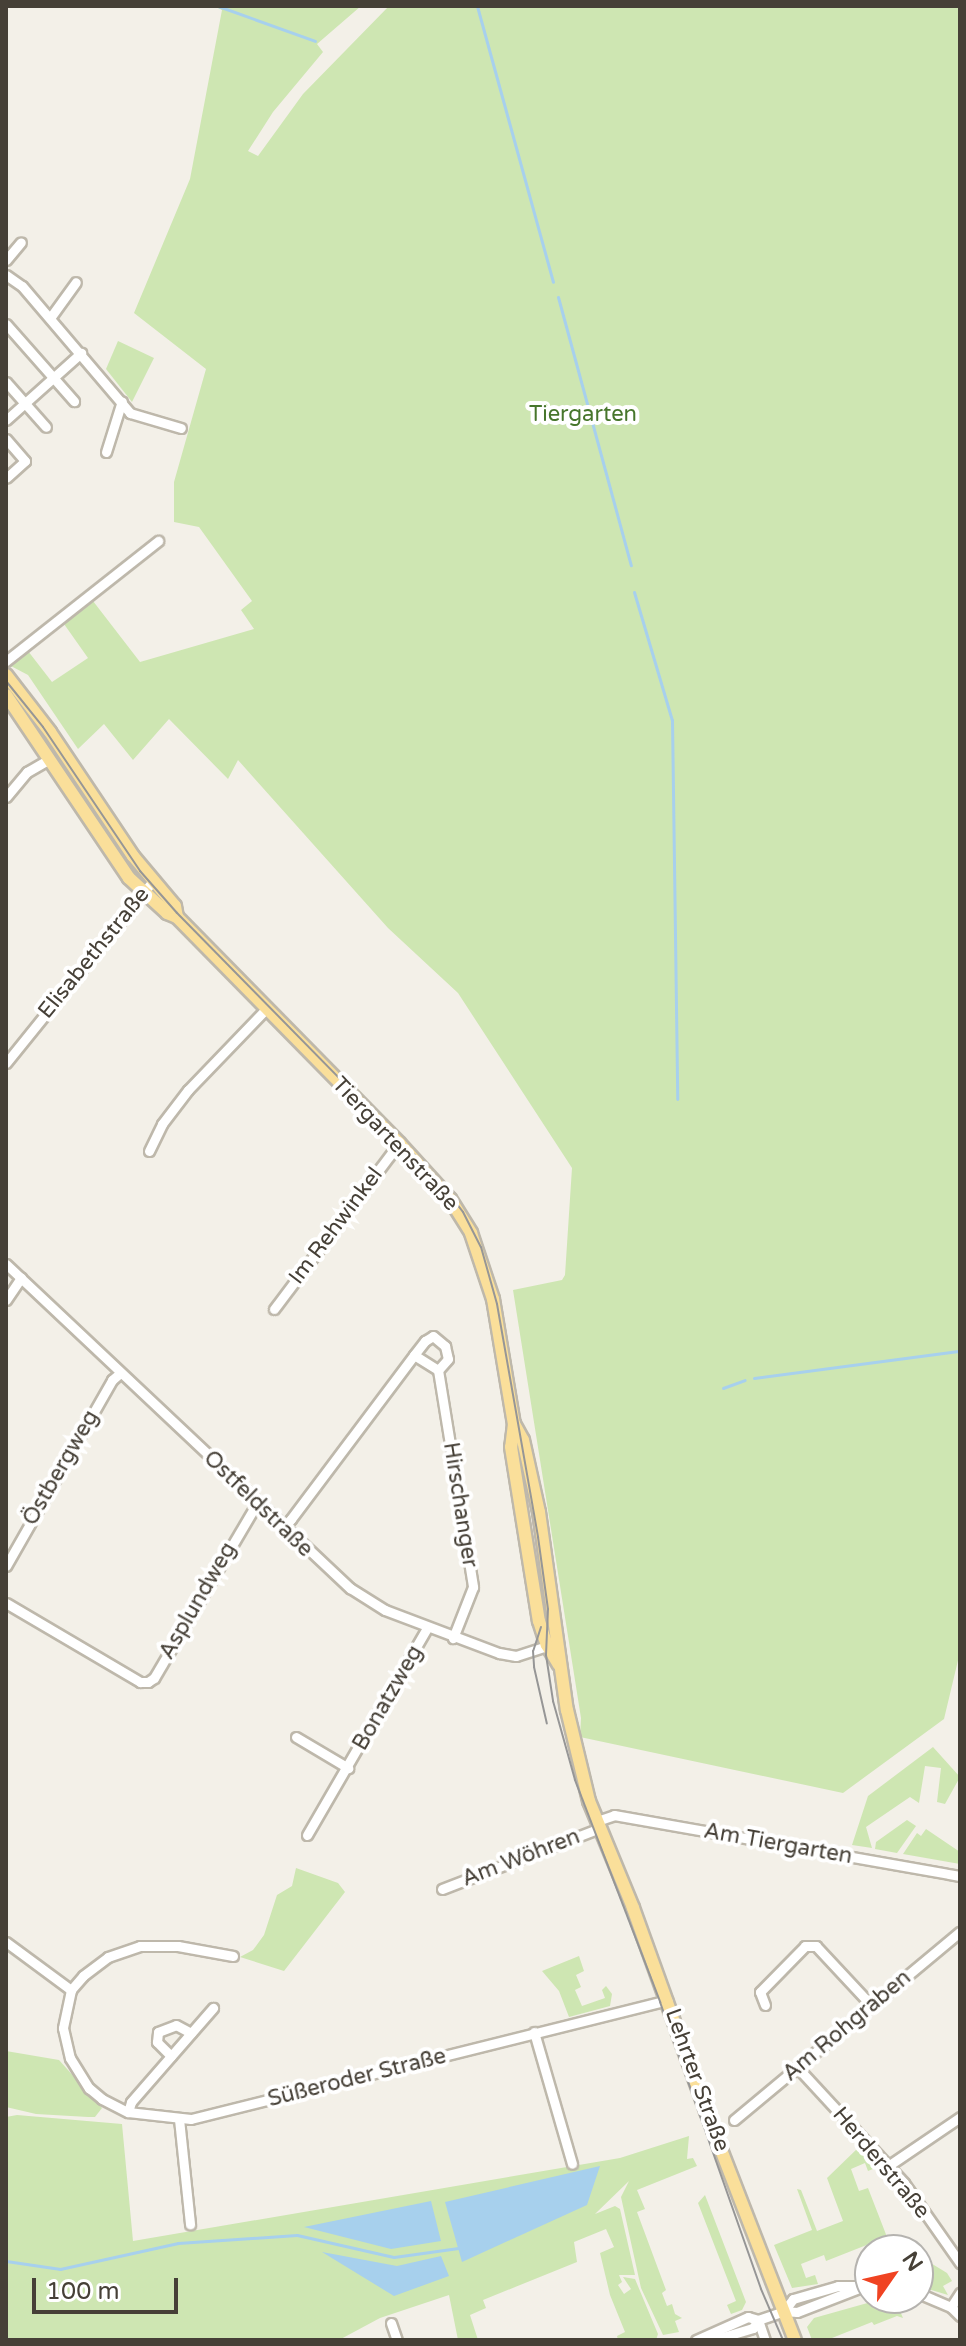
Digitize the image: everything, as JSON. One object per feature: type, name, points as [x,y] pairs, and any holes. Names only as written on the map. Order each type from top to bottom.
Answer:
[{"type":"main road","name":"Tiergartenstraße","points":[[6,675],[153,881],[175,906],[177,917]]},
{"type":"main road","name":"Tiergartenstraße","points":[[6,695],[96,834],[143,891],[167,913],[177,917],[399,1143],[450,1199],[480,1251],[493,1299],[514,1424],[523,1440],[539,1512],[552,1644],[570,1727],[599,1824]]},
{"type":"main road","name":"Lehrter Straße","points":[[599,1824],[795,2340]]},
{"type":"street","points":[[6,260],[21,242]]},
{"type":"street","points":[[6,275],[22,286],[130,413],[181,428]]},
{"type":"street","points":[[50,318],[76,282]]},
{"type":"street","points":[[6,324],[74,401]]},
{"type":"street","points":[[6,420],[81,353]]},
{"type":"street","points":[[6,382],[46,427]]},
{"type":"street","points":[[106,452],[122,401]]},
{"type":"street","points":[[6,439],[25,461],[6,478]]},
{"type":"street","points":[[6,661],[158,541]]},
{"type":"street","points":[[6,797],[27,772],[48,760]]},
{"type":"street","name":"Elisabethstraße","points":[[6,1063],[153,881]]},
{"type":"street","points":[[149,1151],[162,1124],[188,1090],[267,1008]]},
{"type":"street","name":"Im Rehwinkel","points":[[274,1309],[399,1143]]},
{"type":"street","name":"Ostfeldstraße","points":[[6,1264],[350,1588],[385,1610],[427,1628],[516,1656],[552,1644]]},
{"type":"street","points":[[6,1300],[21,1278]]},
{"type":"street","name":"Hirschanger","points":[[414,1355],[433,1336],[445,1346],[448,1359],[438,1370],[473,1587],[453,1638]]},
{"type":"street","points":[[283,1528],[414,1355],[438,1370]]},
{"type":"street","name":"Östbergweg","points":[[6,1566],[112,1380],[120,1373]]},
{"type":"street","name":"Asplundweg","points":[[6,1603],[140,1682],[148,1682],[154,1678],[257,1503]]},
{"type":"street","name":"Bonatzweg","points":[[307,1835],[427,1628]]},
{"type":"street","name":"Bonatzweg","points":[[296,1737],[348,1768]]},
{"type":"street","name":"Am Tiergarten","points":[[599,1824],[614,1815],[960,1876]]},
{"type":"street","name":"Am Wöhren","points":[[442,1889],[599,1824]]},
{"type":"street","name":"Am Rohgraben","points":[[734,2120],[960,1932]]},
{"type":"street","points":[[6,1942],[71,1990]]},
{"type":"street","points":[[213,2008],[131,2102],[128,2112],[102,2099],[89,2088],[70,2058],[63,2028],[71,1990],[108,1957],[140,1946],[178,1946],[233,1956]]},
{"type":"street","points":[[765,2005],[760,1992],[805,1946],[816,1946],[871,2005]]},
{"type":"street","name":"Süßeroder Straße","points":[[128,2112],[179,2119],[208,2116],[667,2000]]},
{"type":"street","points":[[171,2056],[157,2042],[158,2032],[176,2025],[191,2033]]},
{"type":"street","points":[[534,2032],[572,2164]]},
{"type":"street","name":"Herderstraße","points":[[797,2067],[888,2166],[960,2263]]},
{"type":"street","points":[[888,2166],[960,2117]]},
{"type":"street","points":[[179,2119],[190,2224]]},
{"type":"street","points":[[696,2340],[748,2317],[758,2320],[784,2311],[793,2299],[838,2286],[854,2286]]},
{"type":"street","points":[[951,2307],[960,2293]]},
{"type":"street","points":[[934,2300],[951,2307],[960,2316]]},
{"type":"street","points":[[713,2340],[753,2328],[758,2320]]},
{"type":"street","points":[[758,2320],[765,2340]]},
{"type":"street","points":[[391,2323],[397,2340]]},
{"type":"green space","name":"Tiergarten","points":[[214,6],[361,6],[317,44],[323,52],[273,112],[248,151],[258,156],[303,94],[389,6],[960,6],[960,1652],[944,1719],[843,1793],[580,1737],[581,1718],[513,1290],[562,1280],[565,1275],[572,1168],[458,993],[388,928],[238,760],[228,779],[169,719],[133,760],[104,724],[78,749],[28,675],[9,665],[28,651],[52,682],[88,658],[64,624],[93,601],[140,662],[254,629],[241,610],[252,601],[199,527],[174,522],[174,482],[206,369],[134,313],[190,179],[222,10]]},
{"type":"green space","points":[[118,341],[154,358],[132,402],[106,369]]},
{"type":"green space","points":[[933,1747],[960,1777],[945,1804],[937,1802],[941,1768],[925,1766],[919,1803],[910,1797],[866,1827],[872,1848],[852,1845],[868,1796]]},
{"type":"green space","points":[[907,1820],[916,1826],[897,1853],[875,1849],[876,1842]]},
{"type":"green space","points":[[926,1829],[960,1852],[960,1864],[903,1854],[917,1833],[921,1836]]},
{"type":"green space","points":[[296,1868],[338,1883],[345,1892],[284,1971],[240,1957],[253,1950],[264,1935],[277,1895],[292,1886]]},
{"type":"green space","points":[[579,1956],[584,1971],[576,1975],[581,1987],[575,1990],[582,2006],[605,1998],[602,1990],[606,1986],[612,1994],[610,2006],[569,2017],[559,1991],[542,1971]]},
{"type":"green space","points":[[6,2051],[59,2060],[102,2108],[95,2117],[88,2117],[36,2114],[6,2107]]},
{"type":"green space","points":[[17,2115],[122,2124],[133,2241],[620,2158],[689,2136],[687,2159],[693,2158],[697,2166],[637,2190],[645,2209],[637,2212],[666,2290],[662,2293],[667,2306],[672,2304],[675,2314],[682,2318],[675,2321],[679,2332],[663,2335],[641,2288],[621,2197],[629,2181],[595,2214],[615,2206],[620,2209],[635,2275],[619,2275],[622,2282],[618,2285],[624,2294],[631,2289],[623,2277],[635,2279],[658,2334],[656,2340],[618,2340],[617,2336],[625,2332],[610,2295],[600,2253],[614,2247],[606,2229],[574,2242],[577,2262],[483,2300],[486,2308],[470,2315],[478,2340],[458,2340],[449,2295],[380,2318],[339,2340],[6,2340],[6,2117]]},
{"type":"green space","points":[[860,2146],[878,2167],[868,2171],[865,2163],[851,2169],[859,2191],[868,2188],[886,2234],[854,2234],[854,2250],[826,2261],[824,2255],[801,2264],[806,2278],[815,2275],[818,2284],[792,2288],[774,2245],[812,2230],[797,2189],[801,2190],[817,2231],[843,2221],[827,2178]]},
{"type":"green space","points":[[705,2195],[746,2302],[742,2310],[731,2314],[727,2305],[736,2301],[698,2203]]},
{"type":"green space","points":[[934,2265],[947,2273],[952,2281],[943,2286],[948,2295],[934,2291]]},
{"type":"green space","points":[[854,2307],[854,2314],[901,2314],[903,2318],[897,2316],[874,2325],[872,2322],[827,2340],[812,2340],[807,2327],[814,2318]]},
{"type":"water","points":[[600,2166],[587,2205],[462,2262],[445,2202]]},
{"type":"water","points":[[431,2201],[441,2241],[391,2249],[304,2227]]},
{"type":"water","points":[[322,2252],[397,2266],[441,2256],[449,2276],[394,2296]]},
{"type":"waterway","points":[[218,6],[315,41]]},
{"type":"waterway","points":[[477,6],[553,282]]},
{"type":"waterway","points":[[558,297],[631,565]]},
{"type":"waterway","points":[[634,592],[672,720],[677,1099]]},
{"type":"waterway","points":[[754,1378],[960,1351]]},
{"type":"waterway","points":[[723,1388],[745,1380]]},
{"type":"waterway","points":[[6,2261],[60,2269],[178,2243],[297,2235],[394,2257],[458,2248]]},
{"type":"tram line","points":[[6,681],[43,727],[140,871],[177,913],[437,1178],[463,1212],[481,1247],[497,1304],[538,1537],[548,1609],[546,1655],[553,1701],[575,1780],[660,2002],[761,2289],[783,2340]]},
{"type":"tram line","points":[[541,1627],[533,1651],[547,1724]]}]
